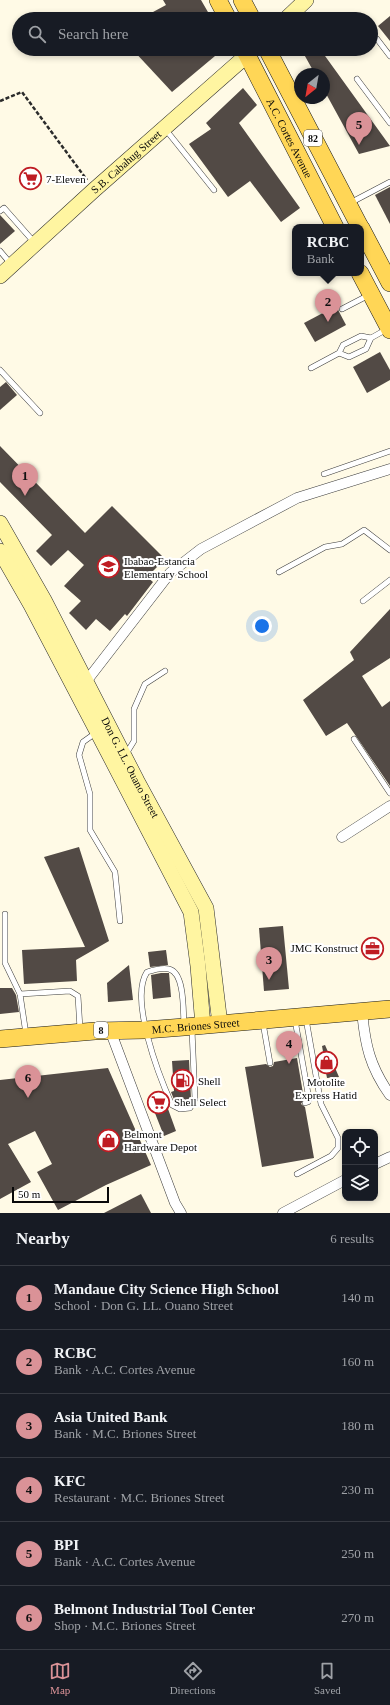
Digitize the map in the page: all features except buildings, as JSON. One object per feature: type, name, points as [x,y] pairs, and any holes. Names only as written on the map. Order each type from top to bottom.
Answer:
[{"type":"main road","points":[[218,0],[224,12]]},
{"type":"main road","points":[[242,0],[248,12]]},
{"type":"main road","name":"A.C. Cortes Avenue","points":[[250,56],[334,224]]},
{"type":"main road","name":"A.C. Cortes Avenue","points":[[271,56],[356,220]]},
{"type":"main road","name":"A.C. Cortes Avenue","points":[[364,235],[390,283]]},
{"type":"main road","points":[[362,276],[390,329]]},
{"type":"main road","name":"M.C. Briones Street","points":[[0,1039],[110,1030],[145,1030],[390,1009]]},
{"type":"street","points":[[293,12],[306,0]]},
{"type":"street","name":"S.B. Cabahug Street","points":[[0,276],[243,56]]},
{"type":"street","points":[[85,683],[170,573],[201,549],[296,498],[390,469]]},
{"type":"street","name":"Don G. LL. Ouano Street","points":[[0,523],[97,731],[206,908],[220,1024]]},
{"type":"street","name":"Don G. LL. Ouano Street","points":[[0,551],[85,683],[124,756],[131,784],[191,912],[198,966],[193,1026]]},
{"type":"street","points":[[342,837],[390,806]]},
{"type":"street","points":[[362,1012],[364,1039],[368,1054],[384,1087],[390,1095]]},
{"type":"street","points":[[110,1030],[175,1203],[181,1213]]},
{"type":"street","points":[[378,1163],[390,1157]]},
{"type":"street","points":[[283,1213],[342,1182]]},
{"type":"lane","points":[[378,40],[390,56]]},
{"type":"lane","points":[[357,79],[390,123]]},
{"type":"lane","points":[[164,128],[214,190]]},
{"type":"lane","points":[[356,220],[390,182]]},
{"type":"lane","points":[[0,211],[4,208],[36,244]]},
{"type":"lane","points":[[0,251],[12,265]]},
{"type":"lane","points":[[342,309],[372,294]]},
{"type":"lane","points":[[311,368],[339,353],[343,345],[361,336],[371,338],[390,329]]},
{"type":"lane","points":[[339,353],[349,356],[366,348],[371,338]]},
{"type":"lane","points":[[0,370],[40,413]]},
{"type":"lane","points":[[324,474],[390,451]]},
{"type":"lane","points":[[279,572],[325,547],[342,544],[364,530],[390,550]]},
{"type":"lane","points":[[363,601],[390,580]]},
{"type":"lane","points":[[124,756],[134,741],[134,709],[145,684],[165,671]]},
{"type":"lane","points":[[97,731],[84,742],[80,755],[90,794],[90,830],[115,872],[120,921]]},
{"type":"lane","points":[[354,739],[390,794]]},
{"type":"lane","points":[[5,914],[5,963],[20,994],[27,1037]]},
{"type":"lane","points":[[166,968],[171,969],[175,973],[181,985],[193,1026],[195,1100],[190,1108],[176,1108],[172,1105],[145,1030],[141,998],[142,979],[147,972],[166,968]]},
{"type":"lane","points":[[20,994],[70,992],[78,996],[80,1032]]},
{"type":"lane","points":[[300,1017],[309,1099],[308,1102],[305,1103]]},
{"type":"lane","points":[[297,1174],[330,1156],[338,1148],[338,1138],[320,1104],[300,1017]]},
{"type":"lane","points":[[262,1020],[270,1063]]},
{"type":"path","points":[[0,102],[22,92],[94,190]]},
{"type":"place","name":"BPI","points":[[359,145]]},
{"type":"place","name":"7-Eleven","points":[[30,179]]},
{"type":"place","name":"RCBC","points":[[328,322]]},
{"type":"place","name":"Mandaue City Science High School","points":[[25,496]]},
{"type":"place","name":"Ibabao-Estancia Elementary School","points":[[109,567]]},
{"type":"place","name":"JMC Konstruct","points":[[373,948]]},
{"type":"place","name":"Asia United Bank","points":[[269,980]]},
{"type":"place","name":"Motolite Express Hatid","points":[[326,1062]]},
{"type":"place","name":"KFC","points":[[289,1064]]},
{"type":"place","name":"Shell","points":[[182,1081]]},
{"type":"place","name":"Belmont Industrial Tool Center","points":[[28,1098]]},
{"type":"place","name":"Shell Select","points":[[158,1102]]},
{"type":"place","name":"Belmont Hardware Depot","points":[[109,1140]]}]
